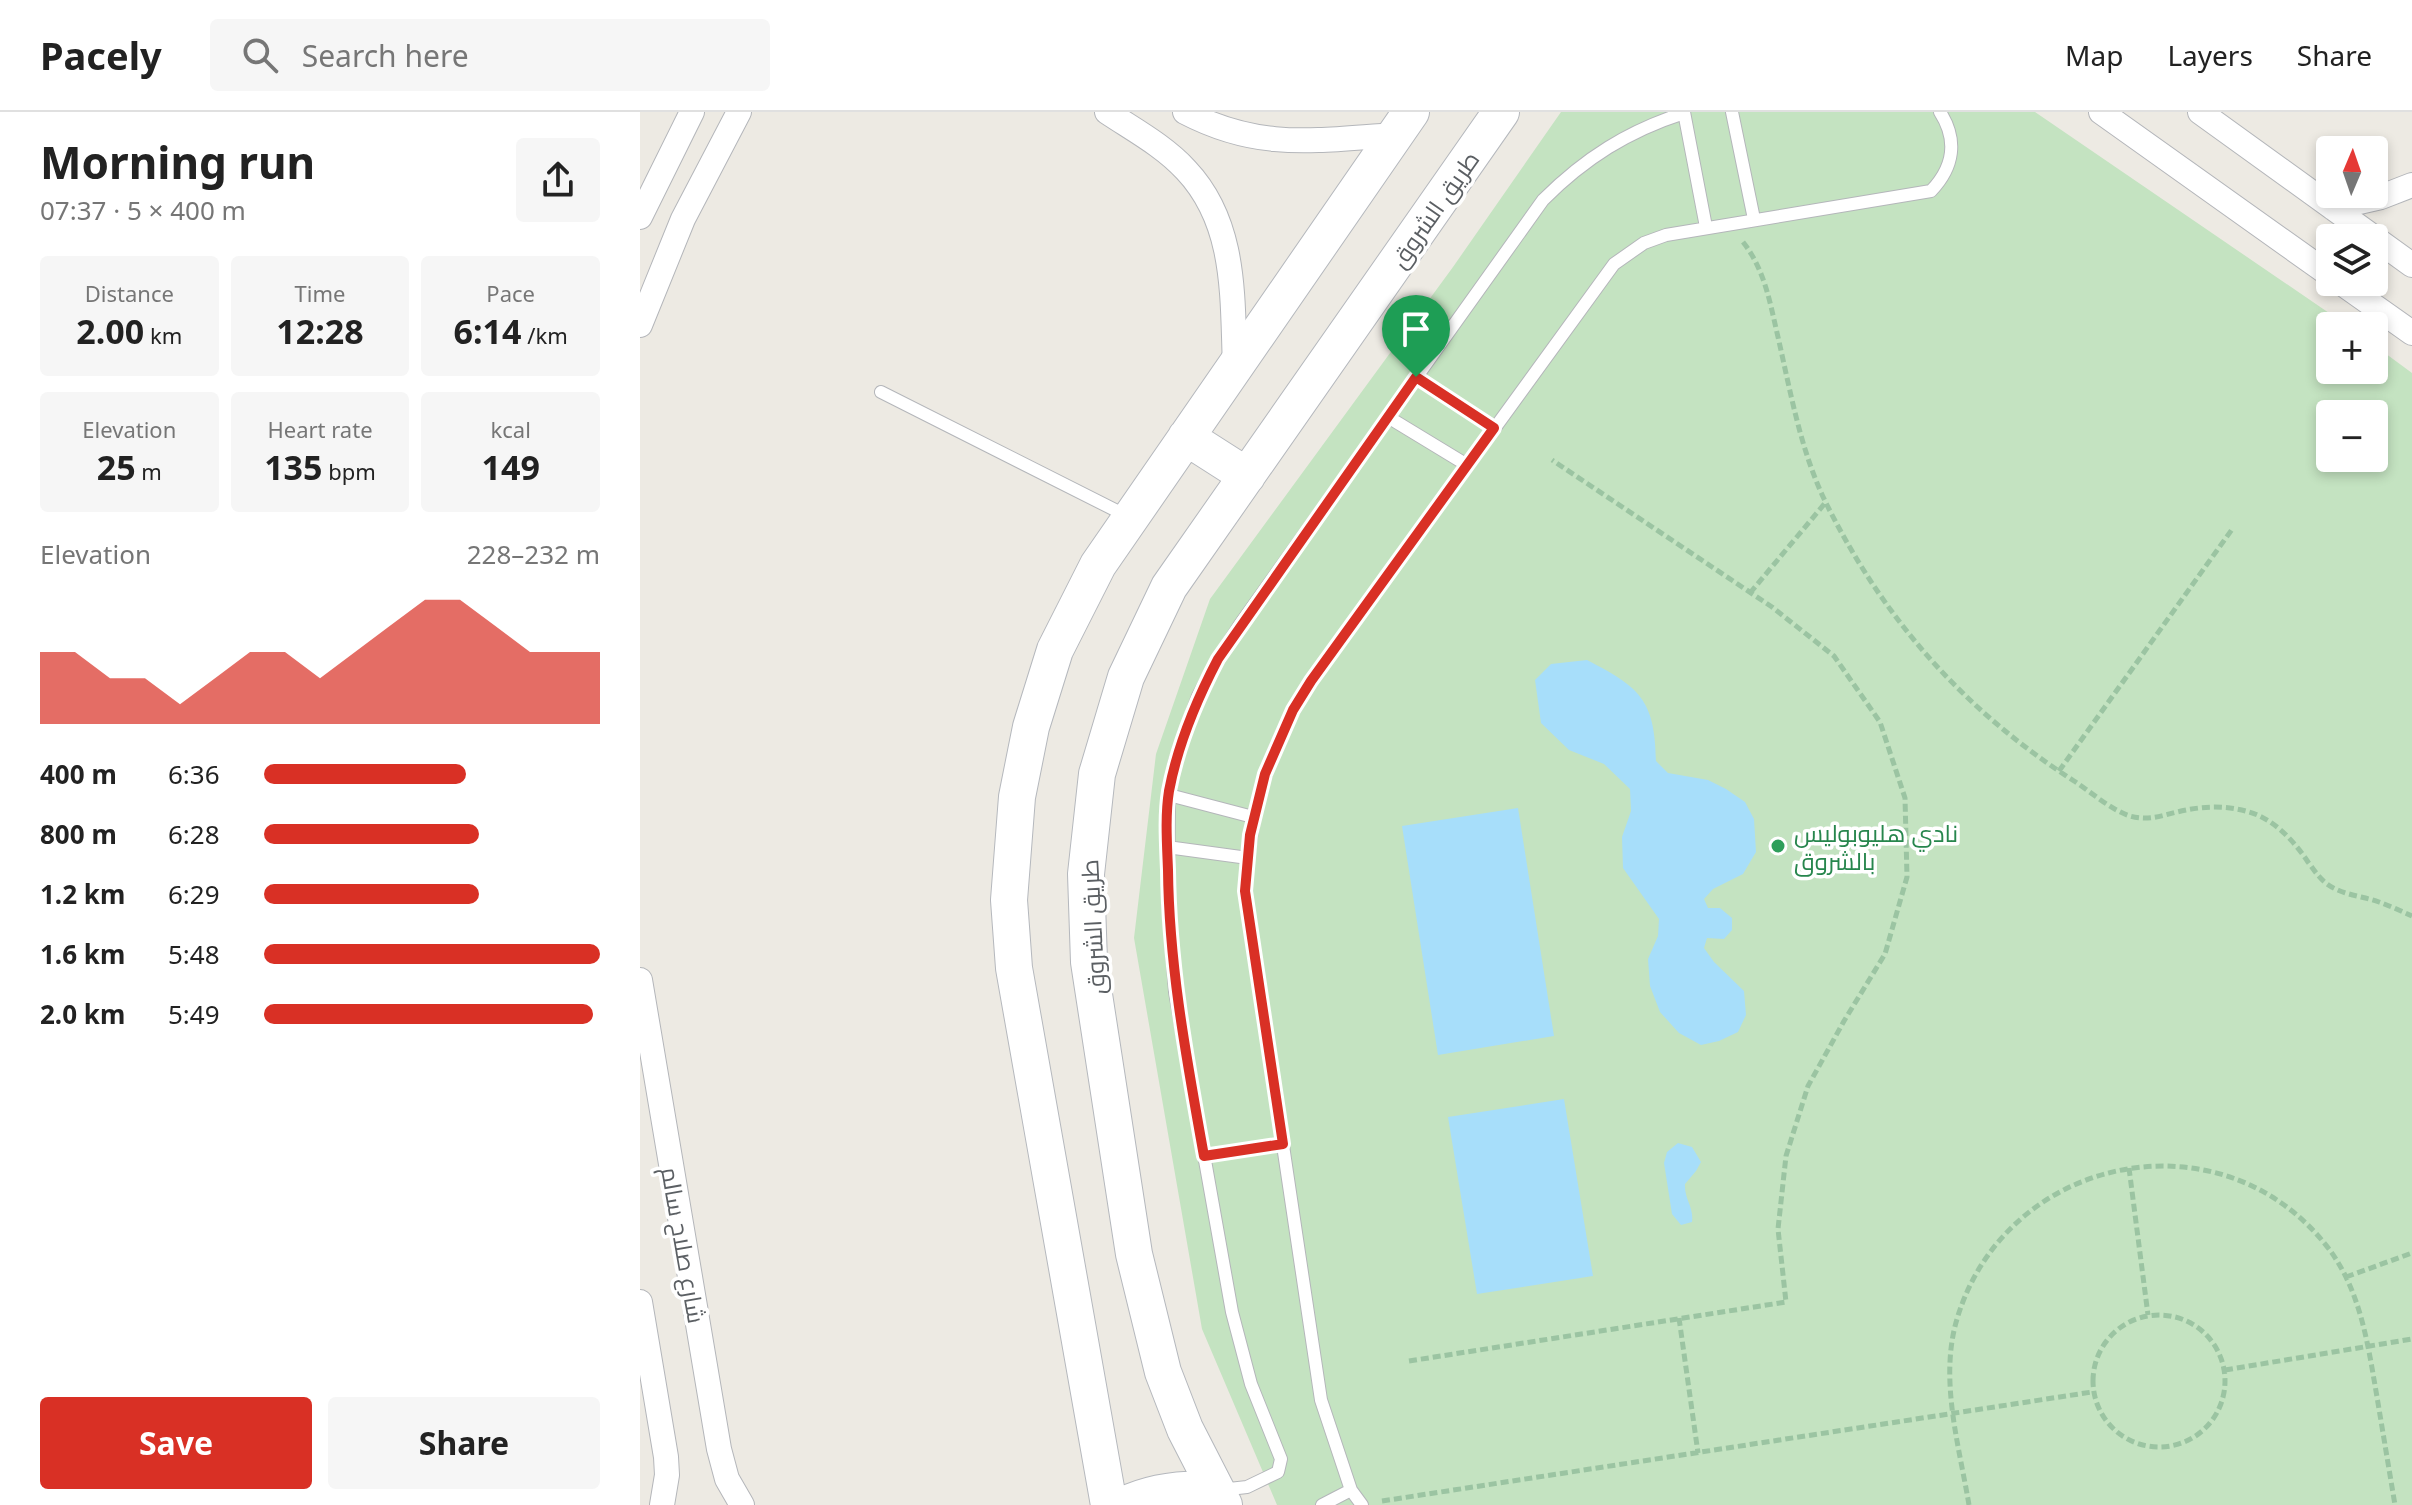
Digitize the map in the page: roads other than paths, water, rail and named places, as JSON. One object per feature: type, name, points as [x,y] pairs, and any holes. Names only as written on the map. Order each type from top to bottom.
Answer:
[{"type":"street","points":[[640,217],[692,112]]},
{"type":"street","points":[[640,325],[683,219],[739,112]]},
{"type":"street","points":[[1107,112],[1168,154],[1186,170],[1208,199],[1223,231],[1231,266],[1235,366]]},
{"type":"street","points":[[1185,112],[1213,126],[1244,136],[1277,141],[1403,123]]},
{"type":"street","name":"طريق الشروق","points":[[1220,1497],[1185,1429],[1163,1372],[1134,1254],[1089,962],[1086,874],[1097,774],[1126,677],[1169,587],[1501,112]]},
{"type":"street","points":[[2101,112],[2316,265]]},
{"type":"street","points":[[2200,112],[2316,196]]},
{"type":"street","points":[[1109,1505],[1014,968],[1009,900],[1017,797],[1031,727],[1055,650],[1098,565],[1403,123]]},
{"type":"street","points":[[2388,194],[2412,185]]},
{"type":"street","points":[[2333,208],[2412,265]]},
{"type":"street","points":[[2360,296],[2412,333]]},
{"type":"street","points":[[1186,437],[1247,476]]},
{"type":"street","name":"شارع صلاح سالم","points":[[640,980],[719,1449],[727,1479],[742,1505]]},
{"type":"street","points":[[640,1302],[666,1457],[662,1505]]},
{"type":"street","points":[[1124,1505],[1161,1492],[1188,1488],[1220,1497]]},
{"type":"lane","points":[[1220,1497],[1278,1472],[1280,1454],[1251,1384],[1232,1312],[1175,992],[1170,945],[1167,847],[1169,795],[1186,729],[1218,659],[1543,200],[1566,176],[1619,139],[1684,112],[1706,227]]},
{"type":"lane","points":[[1732,112],[1754,219]]},
{"type":"lane","points":[[1362,1505],[1351,1490],[1321,1400],[1245,891],[1253,817],[1265,774],[1293,710],[1614,264],[1644,243],[1666,235],[1931,191],[1948,168],[1952,154],[1948,126],[1940,112]]},
{"type":"lane","points":[[1416,377],[1494,428]]},
{"type":"lane","points":[[881,392],[1130,518]]},
{"type":"lane","points":[[1388,417],[1467,465]]},
{"type":"lane","points":[[1169,795],[1253,817]]},
{"type":"lane","points":[[1167,847],[1248,858]]},
{"type":"lane","points":[[1204,1156],[1283,1144]]},
{"type":"lane","points":[[1322,1505],[1351,1490]]},
{"type":"water","points":[[1587,660],[1620,678],[1641,697],[1652,723],[1656,761],[1668,773],[1708,780],[1726,789],[1745,802],[1754,819],[1756,852],[1743,874],[1713,889],[1704,899],[1708,908],[1720,908],[1732,918],[1732,930],[1724,939],[1707,938],[1704,948],[1744,991],[1746,1015],[1738,1032],[1719,1041],[1701,1045],[1679,1033],[1660,1012],[1650,986],[1648,959],[1658,936],[1659,919],[1623,868],[1622,837],[1631,811],[1630,789],[1604,764],[1569,750],[1541,723],[1535,680],[1551,664]]},
{"type":"water","points":[[1518,808],[1554,1036],[1438,1055],[1402,826]]},
{"type":"water","points":[[1564,1099],[1593,1276],[1477,1294],[1448,1117]]},
{"type":"water","points":[[1678,1143],[1692,1147],[1701,1162],[1685,1184],[1692,1222],[1681,1225],[1672,1214],[1664,1163],[1667,1152]]},
{"type":"place","name":"نادي هليوبوليس بالشروق","points":[[1778,846]]}]
